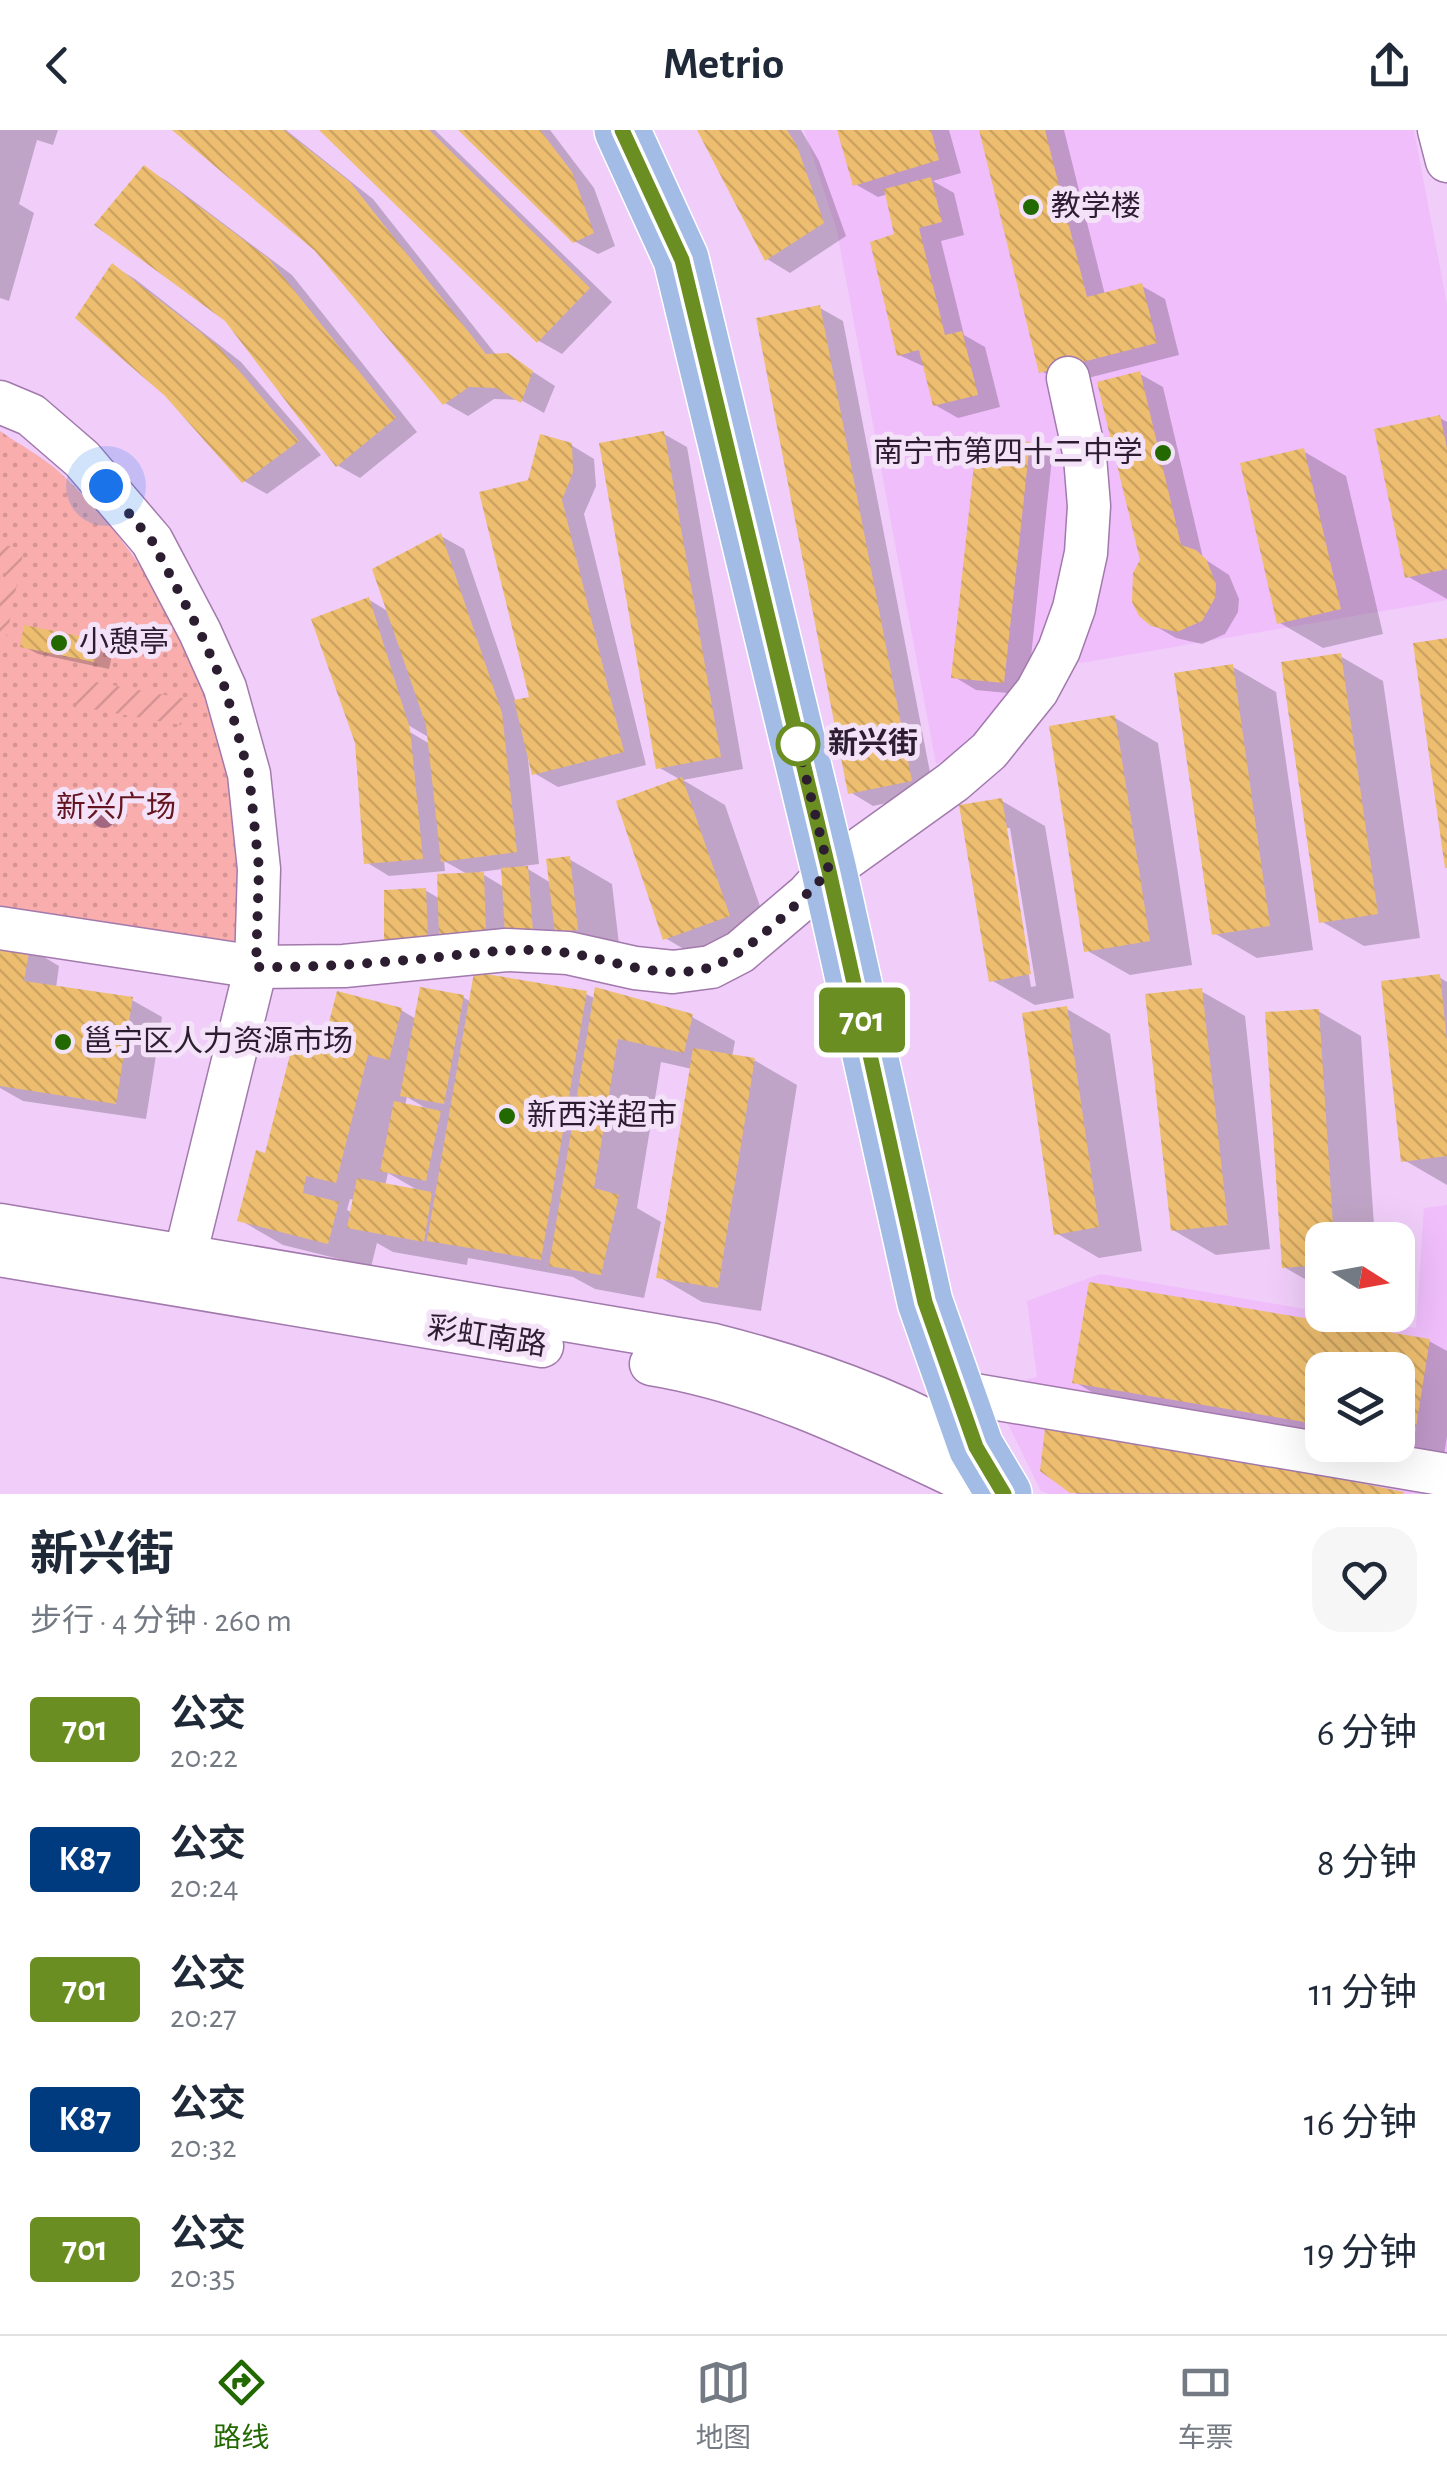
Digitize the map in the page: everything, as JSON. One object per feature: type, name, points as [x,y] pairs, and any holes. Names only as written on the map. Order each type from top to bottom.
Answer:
[{"type":"main road","points":[[586,130],[652,270],[818,883],[966,1454]]},
{"type":"main road","points":[[622,130],[682,260],[818,883]]},
{"type":"street","points":[[1439,130],[1447,161]]},
{"type":"street","points":[[0,928],[256,967],[344,966],[506,950],[568,953],[634,968],[673,972],[711,967],[740,952],[818,883],[989,751],[1038,691],[1074,608],[1086,554],[1085,456],[1068,378]]},
{"type":"street","points":[[0,402],[31,415],[82,459],[152,541],[225,688],[249,774],[259,868],[256,967],[186,1256]]},
{"type":"street","name":"彩虹南路","points":[[0,1225],[714,1345],[786,1363],[966,1454]]},
{"type":"street","name":"彩虹南路","points":[[0,1255],[705,1373],[829,1416],[966,1454]]},
{"type":"street","points":[[966,1454],[1447,1475]]},
{"type":"shaded area","name":"南宁市第四十二中学","points":[[804,130],[1414,130],[1447,305],[1447,600],[1081,663],[1044,642],[1032,668],[964,751],[936,764],[837,231]]},
{"type":"shaded area","points":[[1447,1205],[1447,1494],[1050,1494],[1041,1491],[1005,1418],[999,1387],[1037,1377],[1027,1301],[1100,1274],[1305,1309],[1305,1332],[1415,1332],[1424,1208]]},
{"type":"green space","name":"新兴广场","points":[[0,431],[57,470],[89,501],[145,574],[191,655],[222,742],[231,785],[237,845],[235,945],[0,908]]},
{"type":"green space","points":[[0,544],[24,549],[5,644],[0,643],[0,602],[8,562],[0,560]]},
{"type":"green space","points":[[80,679],[186,699],[181,725],[75,706]]},
{"type":"building","points":[[172,130],[284,130],[350,182],[486,354],[508,353],[533,371],[521,403],[496,388],[469,387],[443,405],[315,251]]},
{"type":"building","points":[[319,130],[429,130],[590,288],[537,343]]},
{"type":"building","points":[[458,130],[540,130],[572,172],[594,233],[573,243]]},
{"type":"building","points":[[697,130],[787,130],[797,146],[824,223],[765,261]]},
{"type":"building","points":[[837,130],[931,130],[939,160],[853,186]]},
{"type":"building","name":"教学楼","points":[[979,130],[1045,130],[1087,297],[1142,283],[1157,343],[1039,373]]},
{"type":"building","points":[[144,165],[269,259],[396,418],[336,467],[225,321],[94,225]]},
{"type":"building","points":[[931,177],[942,222],[919,228],[945,335],[962,331],[978,395],[933,406],[919,350],[897,356],[870,242],[894,234],[884,189]]},
{"type":"building","points":[[112,263],[218,346],[299,441],[242,483],[165,396],[75,318]]},
{"type":"building","points":[[820,305],[912,781],[848,794],[756,318]]},
{"type":"building","points":[[1140,371],[1181,545],[1206,559],[1216,584],[1215,598],[1202,621],[1177,632],[1151,626],[1139,616],[1132,602],[1133,573],[1140,560],[1097,382]]},
{"type":"building","points":[[1440,415],[1447,448],[1447,569],[1405,578],[1374,429]]},
{"type":"building","points":[[664,431],[721,757],[656,769],[599,443]]},
{"type":"building","points":[[540,434],[572,443],[573,472],[562,500],[624,752],[532,775],[514,700],[529,697],[479,492],[528,480]]},
{"type":"building","points":[[977,437],[1030,442],[1004,683],[951,678]]},
{"type":"building","points":[[1304,448],[1341,609],[1277,624],[1240,463]]},
{"type":"building","points":[[441,533],[502,713],[517,852],[441,862],[426,725],[372,569]]},
{"type":"building","points":[[369,597],[410,729],[423,859],[364,864],[355,743],[311,619]]},
{"type":"building","name":"小憩亭","points":[[24,625],[99,640],[94,662],[20,647]]},
{"type":"building","points":[[1447,638],[1447,868],[1445,868],[1413,643]]},
{"type":"building","points":[[1341,653],[1378,914],[1319,923],[1281,662]]},
{"type":"building","points":[[1233,664],[1270,926],[1212,935],[1174,673]]},
{"type":"building","points":[[1115,715],[1150,941],[1084,952],[1049,726]]},
{"type":"building","points":[[682,777],[730,916],[663,940],[616,801]]},
{"type":"building","points":[[1002,798],[1031,974],[989,982],[959,805]]},
{"type":"building","points":[[570,856],[578,930],[555,932],[546,859]]},
{"type":"building","points":[[528,866],[533,931],[505,933],[501,868]]},
{"type":"building","points":[[484,872],[486,934],[439,935],[437,874]]},
{"type":"building","points":[[426,888],[428,941],[384,941],[384,890]]},
{"type":"building","name":"邕宁区人力资源市场","points":[[0,941],[30,946],[24,981],[133,997],[116,1104],[0,1086]]},
{"type":"building","name":"新西洋超市","points":[[474,972],[587,991],[541,1260],[427,1241]]},
{"type":"building","points":[[1440,974],[1447,1041],[1447,1156],[1401,1162],[1381,981]]},
{"type":"building","points":[[420,987],[464,995],[444,1104],[400,1096]]},
{"type":"building","points":[[595,987],[693,1014],[684,1053],[618,1039],[594,1188],[619,1195],[601,1275],[549,1266]]},
{"type":"building","points":[[1202,988],[1228,1225],[1171,1231],[1145,994]]},
{"type":"building","points":[[337,991],[402,1008],[389,1060],[368,1055],[336,1183],[306,1176],[303,1193],[339,1202],[328,1244],[237,1221],[256,1150],[265,1153],[297,1027],[326,1034]]},
{"type":"building","points":[[1067,1006],[1099,1227],[1054,1235],[1022,1013]]},
{"type":"building","points":[[1319,1009],[1333,1222],[1305,1222],[1305,1266],[1282,1268],[1265,1012]]},
{"type":"building","points":[[693,1048],[755,1058],[718,1288],[656,1278]]},
{"type":"building","points":[[394,1101],[441,1111],[426,1181],[380,1171]]},
{"type":"building","points":[[357,1178],[432,1192],[424,1242],[347,1228]]},
{"type":"building","points":[[1089,1282],[1305,1318],[1305,1332],[1388,1332],[1430,1339],[1415,1434],[1415,1352],[1305,1352],[1305,1422],[1072,1383]]},
{"type":"building","points":[[1046,1420],[1404,1492],[1070,1493],[1040,1471]]},
{"type":"bus line","name":"701","points":[[622,130],[682,260],[829,871],[925,1302],[976,1447],[1004,1494]]},
{"type":"place","name":"教学楼","points":[[1031,207]]},
{"type":"place","name":"南宁市第四十二中学","points":[[1163,453]]},
{"type":"place","name":"小憩亭","points":[[59,643]]},
{"type":"place","name":"新兴街","points":[[798,744]]},
{"type":"place","name":"邕宁区人力资源市场","points":[[63,1042]]},
{"type":"place","name":"新西洋超市","points":[[507,1116]]},
{"type":"route","points":[[106,486],[152,541],[225,688],[249,774],[259,868],[256,967],[344,966],[506,950],[568,953],[634,968],[673,972],[711,967],[740,952],[829,871],[798,744]]}]
